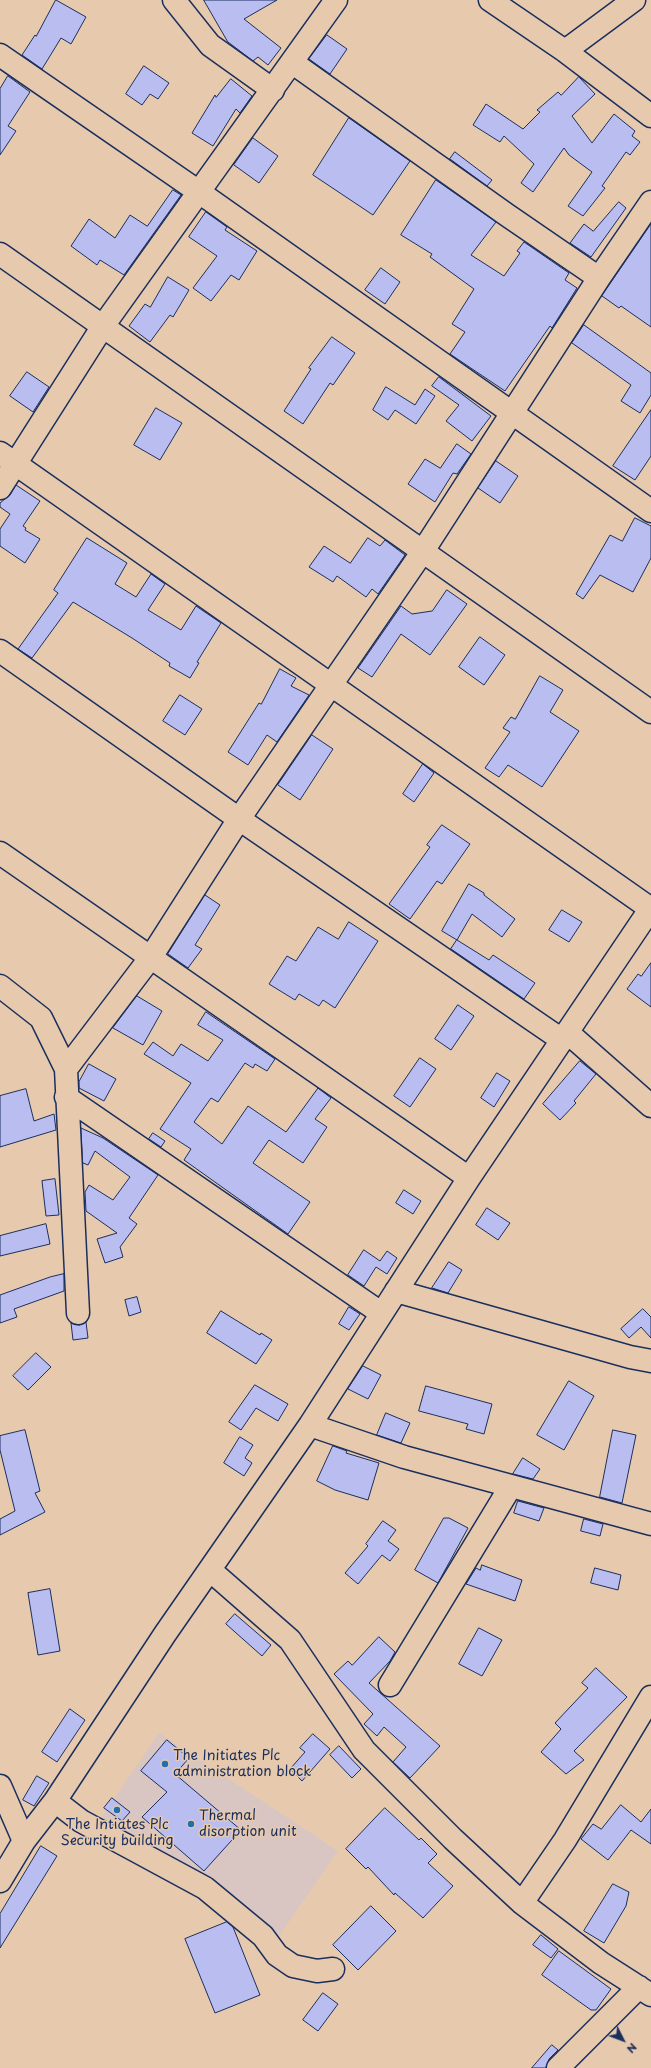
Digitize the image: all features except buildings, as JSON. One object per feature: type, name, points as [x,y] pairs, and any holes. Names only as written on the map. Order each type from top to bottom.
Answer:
[{"type":"street","points":[[174,0],[210,45],[273,90]]},
{"type":"street","points":[[0,488],[8,459],[293,63],[336,0]]},
{"type":"street","points":[[490,0],[651,116]]},
{"type":"street","points":[[564,52],[634,0]]},
{"type":"street","points":[[0,55],[199,192],[512,412],[651,512]]},
{"type":"street","points":[[293,63],[507,216],[599,278]]},
{"type":"street","points":[[66,1069],[151,957],[239,819],[330,684],[423,551],[599,278],[651,202]]},
{"type":"street","points":[[0,254],[651,712]]},
{"type":"street","points":[[0,1881],[24,1841],[55,1801],[165,1634],[310,1425],[469,1178],[651,908],[8,459]]},
{"type":"street","points":[[0,651],[239,819],[564,1036],[651,1106]]},
{"type":"street","points":[[0,853],[469,1178]]},
{"type":"street","points":[[0,986],[41,1018],[66,1069],[66,1097],[78,1313]]},
{"type":"street","points":[[66,1097],[381,1313]]},
{"type":"street","points":[[396,1291],[651,1361]]},
{"type":"street","points":[[310,1425],[404,1457],[651,1524]]},
{"type":"street","points":[[390,1685],[511,1486]]},
{"type":"street","points":[[210,1570],[290,1640],[364,1750],[453,1839],[522,1903],[602,1963],[645,1991],[558,2068]]},
{"type":"street","points":[[522,1903],[565,1840],[651,1698]]},
{"type":"street","points":[[0,1786],[24,1841]]},
{"type":"street","points":[[55,1801],[81,1821],[205,1888],[263,1936],[277,1956],[293,1966],[317,1971],[333,1969]]},
{"type":"shaded area","points":[[159,1733],[338,1851],[279,1936],[94,1828]]},
{"type":"place","name":"The Initiates Plc administration block","points":[[165,1764]]},
{"type":"place","name":"The Intiates Plc Security building","points":[[117,1810]]},
{"type":"place","name":"Thermal disorption unit","points":[[191,1824]]}]
